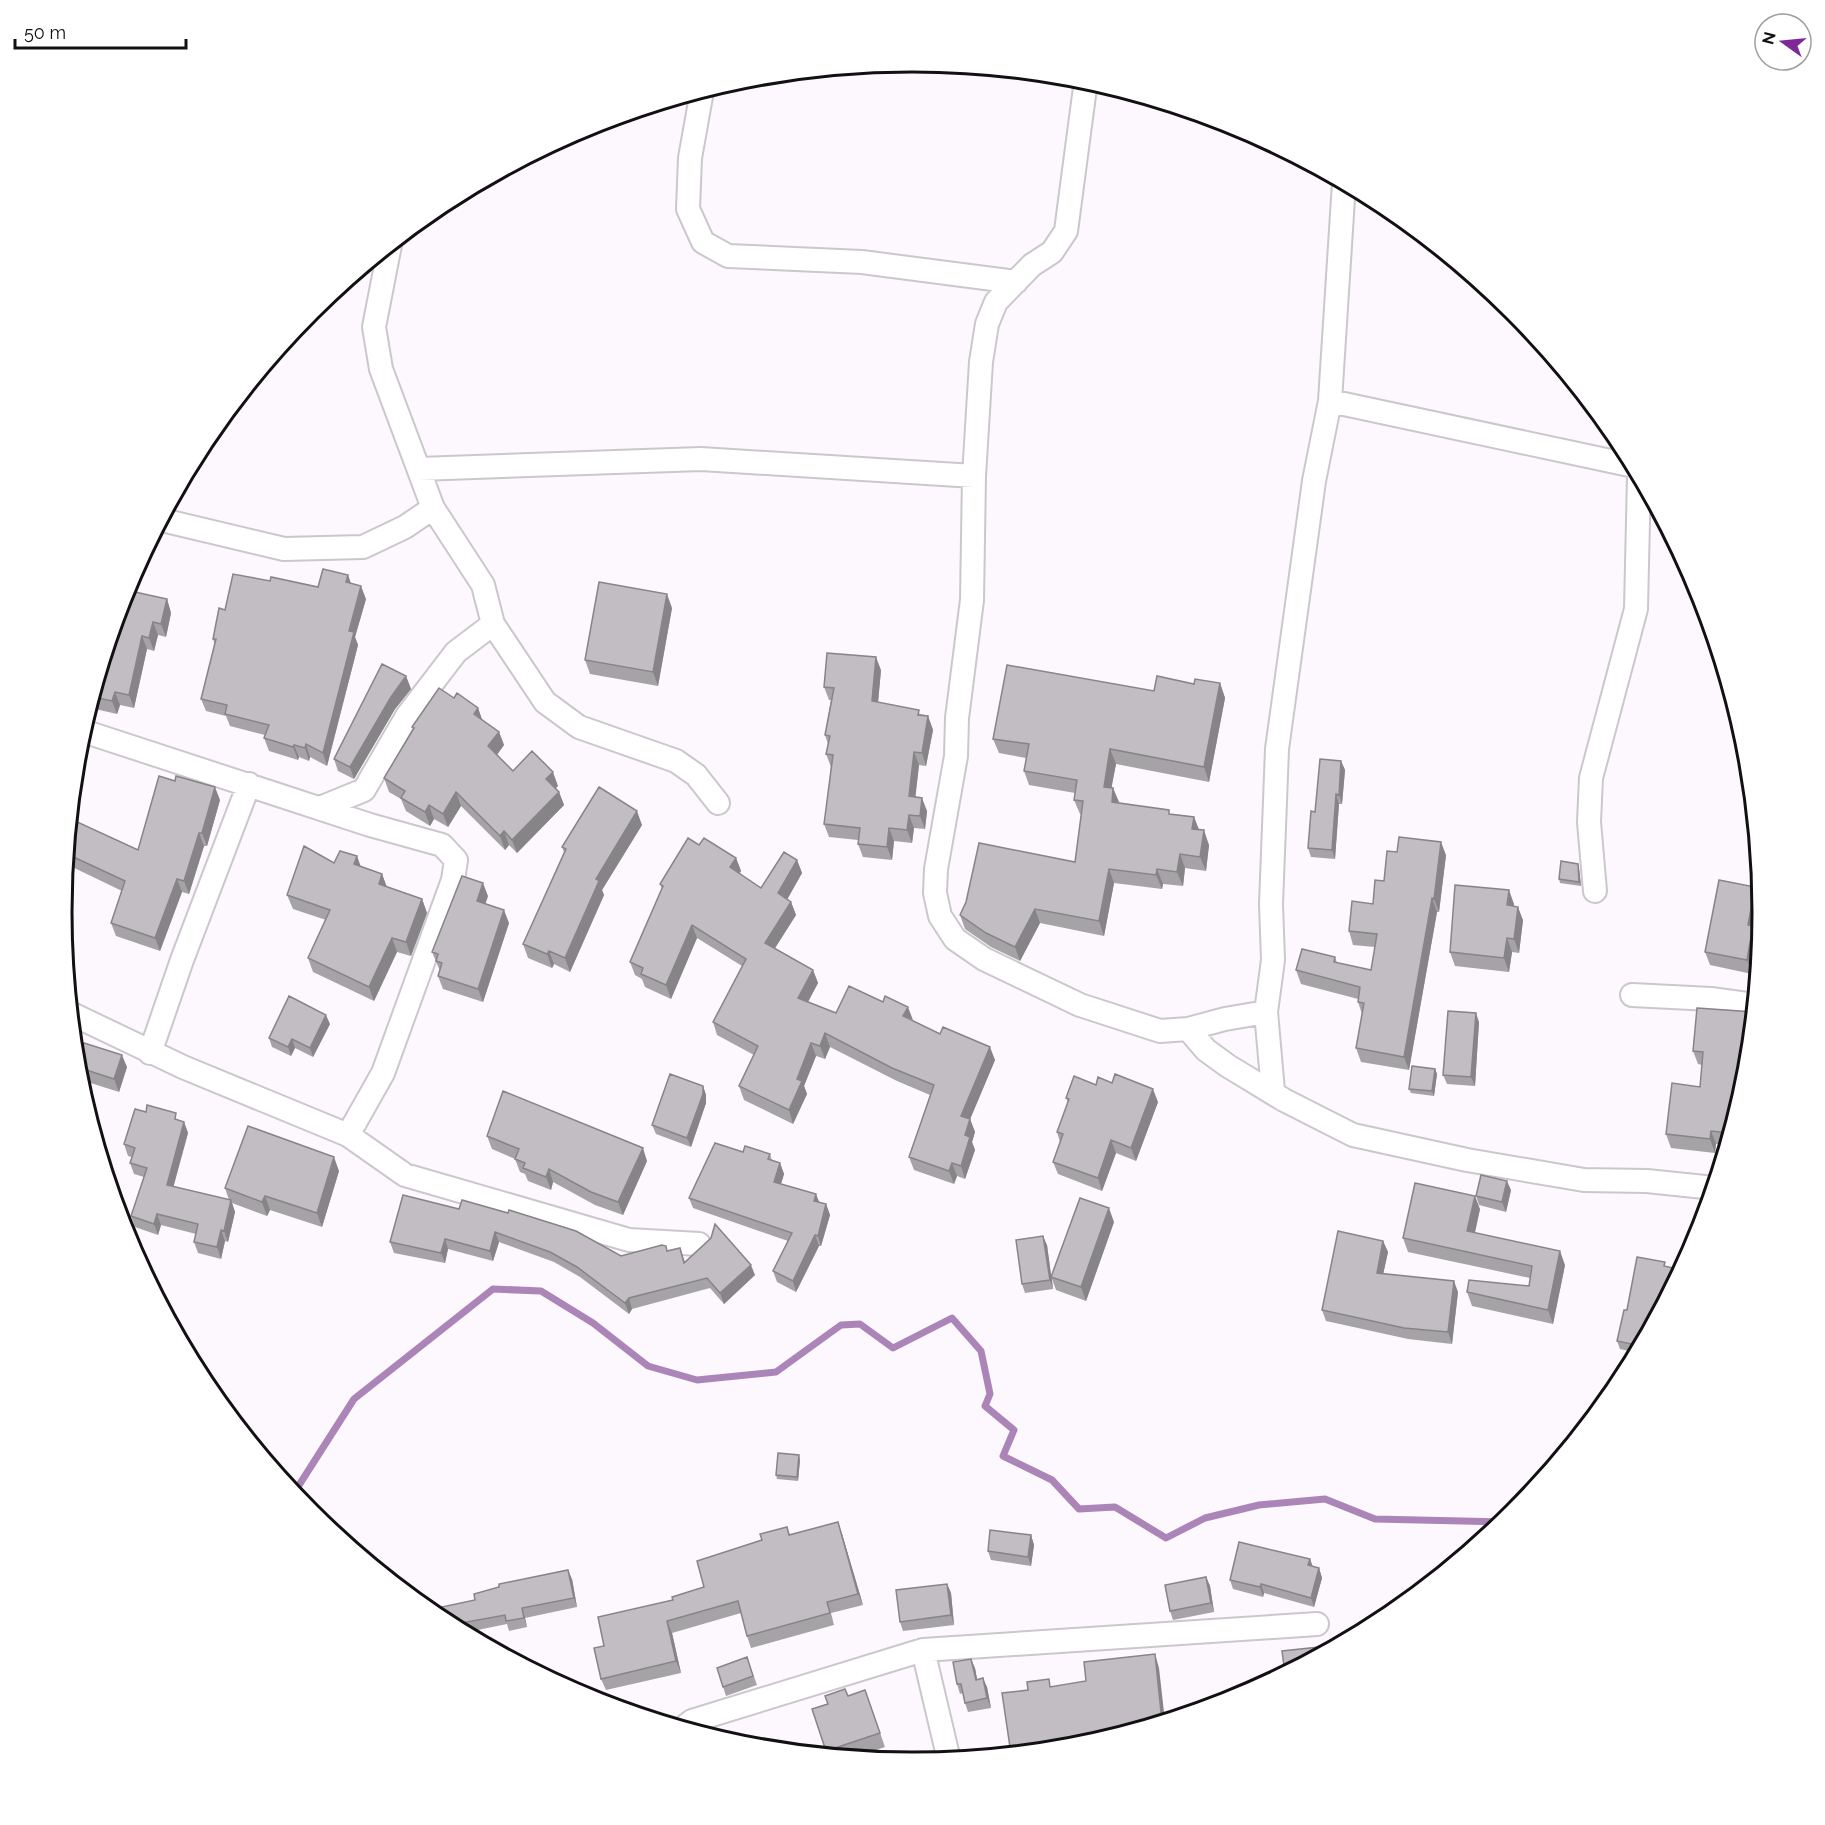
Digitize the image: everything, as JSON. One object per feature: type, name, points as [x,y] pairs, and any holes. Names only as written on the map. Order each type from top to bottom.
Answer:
[{"type":"street","points":[[1085,90],[1066,231],[1052,252],[1032,265],[996,302],[987,324],[981,362],[974,476],[972,600],[957,718],[956,756],[936,869],[935,892],[940,916],[955,939],[984,959],[1080,1005],[1160,1031],[1188,1029],[1225,1019],[1266,1012]]},
{"type":"street","points":[[700,100],[690,158],[688,209],[704,242],[728,256],[862,262],[1016,282]]},
{"type":"street","points":[[1273,1091],[1266,1012],[1273,960],[1270,904],[1277,749],[1314,482],[1330,401],[1343,192]]},
{"type":"street","points":[[388,257],[374,327],[381,369],[433,508],[483,585],[493,624],[545,702],[579,727],[675,761],[696,775],[718,803]]},
{"type":"street","points":[[1330,401],[1622,463]]},
{"type":"street","points":[[419,469],[700,459],[974,476]]},
{"type":"street","points":[[1595,891],[1589,822],[1591,778],[1636,609],[1639,490]]},
{"type":"street","points":[[169,522],[284,549],[363,547],[405,527],[433,508]]},
{"type":"street","points":[[320,808],[364,790],[407,716],[449,661],[456,652],[493,624]]},
{"type":"street","points":[[92,734],[370,825],[442,845],[456,860],[453,880],[383,1073],[348,1135]]},
{"type":"street","points":[[150,1053],[182,960],[249,784]]},
{"type":"street","points":[[364,790],[370,825]]},
{"type":"street","points":[[1632,994],[1711,999],[1748,1004]]},
{"type":"street","points":[[79,1017],[150,1053],[348,1135],[405,1175],[629,1240],[699,1244]]},
{"type":"street","points":[[1188,1029],[1206,1050],[1228,1066],[1273,1091],[1284,1100],[1353,1135],[1467,1160],[1584,1180],[1612,1179],[1706,1187]]},
{"type":"street","points":[[690,1723],[923,1650],[1317,1624]]},
{"type":"street","points":[[923,1650],[948,1752]]},
{"type":"building","points":[[323,569],[348,575],[346,582],[361,586],[349,631],[354,632],[323,753],[306,744],[305,748],[294,745],[293,747],[264,738],[269,725],[225,714],[227,705],[201,699],[216,639],[213,639],[219,608],[225,610],[233,574],[270,581],[271,577],[318,587]]},
{"type":"building","points":[[599,582],[667,594],[653,672],[585,660]]},
{"type":"building","points":[[136,592],[167,599],[161,624],[153,622],[149,638],[142,636],[129,695],[115,692],[112,701],[100,699],[117,642]]},
{"type":"building","points":[[827,653],[876,657],[872,701],[919,710],[918,715],[928,716],[922,753],[914,752],[909,796],[922,798],[920,816],[909,815],[907,830],[889,828],[887,847],[858,844],[860,828],[824,824],[833,755],[826,754],[830,736],[825,735],[834,688],[824,687]]},
{"type":"building","points":[[382,664],[406,676],[350,767],[334,759]]},
{"type":"building","points":[[1007,665],[1154,691],[1157,676],[1194,684],[1195,679],[1220,683],[1204,767],[1110,749],[1104,787],[1113,788],[1112,802],[1169,810],[1169,814],[1194,817],[1192,829],[1204,830],[1200,857],[1180,854],[1177,872],[1157,869],[1156,875],[1109,869],[1099,921],[1035,909],[1015,947],[986,933],[960,915],[966,902],[979,843],[1075,862],[1083,801],[1074,800],[1077,780],[1024,771],[1029,744],[993,739]]},
{"type":"building","points":[[439,688],[454,698],[457,693],[478,708],[474,714],[499,732],[488,746],[513,771],[532,751],[553,772],[546,779],[559,792],[512,840],[504,831],[500,836],[456,792],[443,814],[429,805],[425,812],[401,798],[405,791],[384,778],[414,728],[412,727]]},
{"type":"building","points":[[1320,759],[1341,761],[1332,850],[1308,848],[1311,811],[1315,812]]},
{"type":"building","points":[[159,776],[175,781],[176,776],[215,787],[202,833],[199,833],[184,881],[177,879],[155,938],[111,923],[125,881],[74,857],[77,822],[138,850]]},
{"type":"building","points":[[599,787],[637,811],[596,879],[599,881],[565,958],[549,951],[547,954],[523,944],[566,849],[562,847]]},
{"type":"building","points":[[1399,837],[1441,842],[1434,899],[1432,898],[1404,1057],[1356,1048],[1364,1003],[1358,1002],[1360,987],[1296,970],[1302,949],[1335,957],[1334,962],[1371,970],[1377,934],[1349,931],[1352,901],[1373,904],[1375,880],[1384,881],[1387,851],[1397,852]]},
{"type":"building","points":[[688,838],[699,845],[704,838],[736,858],[730,867],[761,888],[784,852],[797,860],[778,893],[791,902],[765,943],[813,970],[798,998],[836,1013],[849,986],[883,1002],[885,996],[908,1007],[903,1016],[940,1034],[943,1027],[990,1047],[961,1116],[970,1119],[965,1135],[970,1137],[961,1166],[952,1163],[949,1171],[909,1157],[934,1085],[892,1068],[825,1033],[820,1046],[811,1043],[797,1079],[802,1081],[789,1110],[739,1086],[758,1046],[713,1022],[746,959],[692,925],[666,985],[641,974],[643,968],[630,962],[663,886],[660,884]]},
{"type":"building","points":[[304,846],[334,863],[340,851],[357,856],[354,864],[382,874],[379,884],[422,899],[406,942],[392,938],[369,987],[308,958],[330,910],[287,895]]},
{"type":"building","points":[[1561,861],[1578,864],[1579,882],[1559,879]]},
{"type":"building","points":[[462,876],[483,883],[477,901],[504,910],[478,989],[438,976],[442,963],[436,961],[438,954],[432,952]]},
{"type":"building","points":[[1719,880],[1752,886],[1753,900],[1748,925],[1752,926],[1752,930],[1747,960],[1705,952]]},
{"type":"building","points":[[1455,885],[1509,890],[1507,905],[1518,907],[1514,939],[1507,938],[1504,958],[1450,952]]},
{"type":"building","points":[[289,996],[326,1015],[310,1048],[292,1039],[288,1047],[269,1038]]},
{"type":"building","points":[[1697,1008],[1747,1012],[1737,1076],[1724,1130],[1723,1132],[1711,1131],[1710,1139],[1666,1134],[1672,1083],[1700,1087],[1703,1052],[1693,1051]]},
{"type":"building","points":[[1448,1011],[1476,1013],[1471,1077],[1443,1075]]},
{"type":"building","points":[[84,1043],[122,1055],[114,1079],[87,1070]]},
{"type":"building","points":[[1412,1066],[1435,1069],[1432,1091],[1409,1089]]},
{"type":"building","points":[[670,1074],[703,1086],[703,1094],[687,1138],[652,1125]]},
{"type":"building","points":[[1115,1074],[1153,1089],[1131,1148],[1111,1140],[1098,1178],[1053,1162],[1063,1134],[1057,1132],[1069,1099],[1066,1098],[1074,1076],[1096,1085],[1098,1077],[1112,1083]]},
{"type":"building","points":[[503,1091],[643,1148],[618,1202],[591,1192],[549,1169],[546,1177],[523,1168],[525,1163],[515,1159],[519,1149],[487,1136]]},
{"type":"building","points":[[147,1105],[176,1113],[175,1119],[184,1122],[167,1185],[231,1200],[224,1231],[221,1230],[217,1247],[194,1242],[198,1224],[157,1214],[154,1224],[131,1216],[147,1168],[130,1163],[135,1148],[124,1144],[135,1109],[146,1112]]},
{"type":"building","points":[[248,1126],[334,1157],[317,1213],[265,1196],[262,1202],[225,1188]]},
{"type":"building","points":[[715,1143],[743,1152],[745,1146],[770,1154],[768,1159],[780,1163],[774,1182],[816,1194],[814,1201],[826,1204],[818,1236],[815,1235],[793,1281],[773,1271],[792,1233],[689,1198]]},
{"type":"building","points":[[1481,1175],[1507,1181],[1502,1202],[1476,1196]]},
{"type":"building","points":[[1415,1183],[1475,1196],[1467,1231],[1560,1251],[1548,1310],[1467,1292],[1469,1280],[1529,1286],[1532,1266],[1403,1238]]},
{"type":"building","points":[[403,1195],[459,1209],[462,1200],[508,1213],[509,1210],[576,1231],[621,1256],[662,1245],[666,1246],[667,1251],[680,1248],[684,1263],[711,1238],[715,1224],[751,1265],[720,1293],[707,1278],[629,1298],[625,1303],[577,1267],[550,1252],[495,1232],[490,1251],[445,1239],[441,1253],[390,1242]]},
{"type":"building","points":[[1080,1198],[1109,1208],[1081,1287],[1051,1277]]},
{"type":"building","points":[[1338,1231],[1383,1241],[1377,1273],[1454,1281],[1448,1332],[1404,1328],[1322,1310]]},
{"type":"building","points":[[1043,1236],[1050,1280],[1022,1284],[1016,1240]]},
{"type":"building","points":[[1637,1257],[1665,1262],[1664,1266],[1673,1268],[1633,1344],[1617,1341],[1624,1310],[1627,1310]]},
{"type":"building","points":[[778,1453],[799,1455],[797,1477],[776,1475]]},
{"type":"building","points":[[838,1522],[858,1594],[827,1602],[830,1613],[747,1636],[738,1601],[667,1621],[676,1661],[601,1679],[594,1648],[604,1646],[598,1617],[673,1600],[672,1597],[704,1587],[697,1561],[762,1540],[760,1534],[787,1527],[789,1535]]},
{"type":"building","points":[[990,1530],[1031,1535],[1028,1557],[988,1551]]},
{"type":"building","points":[[1239,1542],[1310,1559],[1308,1565],[1319,1568],[1311,1598],[1261,1584],[1260,1587],[1230,1580]]},
{"type":"building","points":[[568,1570],[574,1598],[522,1608],[524,1618],[506,1621],[505,1615],[464,1622],[441,1607],[475,1600],[474,1594],[499,1587],[499,1584]]},
{"type":"building","points":[[1206,1577],[1211,1603],[1170,1611],[1165,1585]]},
{"type":"building","points":[[947,1584],[951,1615],[900,1622],[896,1590]]},
{"type":"building","points":[[1320,1647],[1284,1666],[1282,1651]]},
{"type":"building","points":[[1155,1654],[1161,1715],[1076,1737],[1010,1747],[1002,1693],[1028,1690],[1027,1682],[1049,1679],[1050,1687],[1086,1681],[1084,1662]]},
{"type":"building","points":[[747,1657],[753,1676],[723,1687],[717,1668]]},
{"type":"building","points":[[971,1659],[976,1680],[983,1678],[987,1698],[965,1703],[961,1684],[957,1684],[953,1662]]},
{"type":"building","points":[[845,1689],[848,1696],[865,1690],[880,1733],[833,1749],[825,1748],[812,1709],[828,1704],[825,1696]]},
{"type":"waterway","points":[[299,1486],[354,1399],[493,1289],[541,1291],[593,1323],[648,1366],[697,1380],[776,1372],[841,1325],[860,1324],[893,1348],[952,1318],[981,1351],[990,1394],[985,1406],[1014,1430],[1003,1456],[1052,1480],[1079,1509],[1115,1507],[1166,1538],[1205,1518],[1259,1505],[1325,1499],[1375,1519],[1491,1522]]}]
